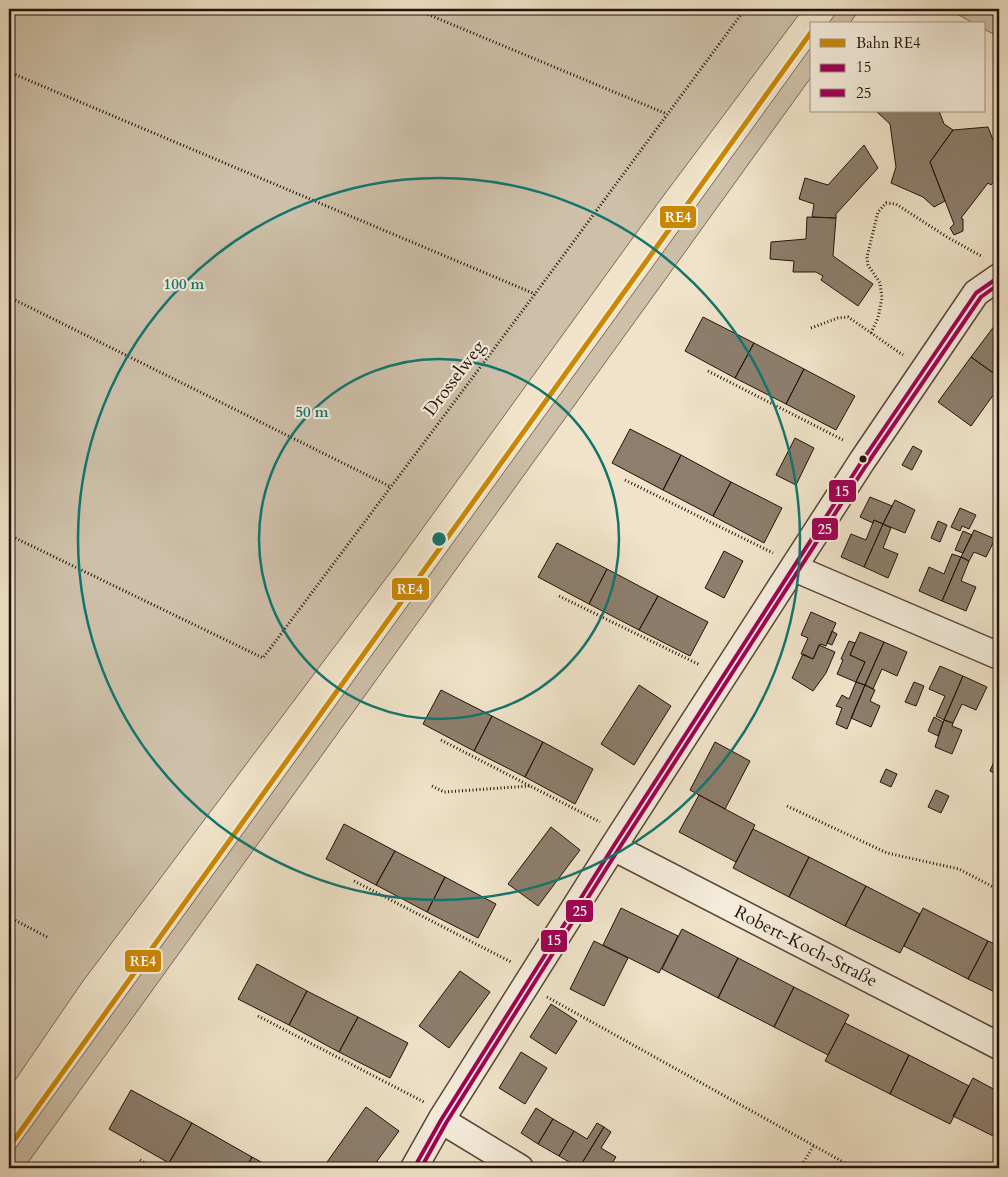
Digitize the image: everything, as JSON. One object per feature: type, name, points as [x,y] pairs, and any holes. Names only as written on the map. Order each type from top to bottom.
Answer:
[{"type":"street","points":[[414,1168],[443,1117],[618,840],[868,452],[976,293],[995,269]]},
{"type":"street","points":[[795,566],[999,656]]},
{"type":"street","name":"Robert-Koch-Straße","points":[[618,840],[999,1046]]},
{"type":"street","points":[[443,1117],[520,1168]]},
{"type":"path","points":[[415,9],[667,114]]},
{"type":"path","name":"Drosselweg","points":[[9,535],[263,658],[745,9]]},
{"type":"path","points":[[9,72],[535,294]]},
{"type":"path","points":[[871,333],[878,318],[882,298],[880,283],[868,265],[867,257],[878,212],[886,203],[896,204],[995,269]]},
{"type":"path","points":[[9,297],[390,487]]},
{"type":"path","points":[[812,328],[838,318],[848,317],[924,370]]},
{"type":"path","points":[[708,371],[868,452]]},
{"type":"path","points":[[625,480],[795,566]]},
{"type":"path","points":[[559,596],[724,676]]},
{"type":"path","points":[[441,740],[530,786],[618,840]]},
{"type":"path","points":[[432,786],[444,792],[530,786]]},
{"type":"path","points":[[787,806],[887,853],[959,869],[999,890]]},
{"type":"path","points":[[354,881],[530,980],[854,1168]]},
{"type":"path","points":[[9,917],[49,938]]},
{"type":"path","points":[[258,1016],[443,1117]]},
{"type":"path","points":[[800,1168],[814,1145]]},
{"type":"path","points":[[140,1160],[153,1168]]},
{"type":"shaded area","points":[[9,9],[803,9],[658,203],[399,561],[83,981],[9,1089]]},
{"type":"shaded area","points":[[839,9],[860,9],[850,22],[829,22]]},
{"type":"shaded area","points":[[948,9],[999,9],[999,37],[986,30],[986,22],[971,22]]},
{"type":"shaded area","points":[[810,49],[810,79],[24,1168],[9,1168],[9,1157]]},
{"type":"building","points":[[877,112],[939,112],[944,124],[953,130],[930,162],[945,201],[934,207],[923,197],[891,183],[896,167],[890,124]]},
{"type":"building","points":[[988,127],[999,156],[999,174],[991,185],[988,183],[961,218],[963,219],[963,231],[954,235],[950,228],[954,224],[930,162],[953,130]]},
{"type":"building","points":[[864,145],[878,168],[836,214],[836,218],[812,217],[814,204],[799,199],[805,178],[828,185]]},
{"type":"building","points":[[807,217],[836,218],[833,256],[873,284],[858,306],[821,280],[823,276],[816,272],[793,272],[794,261],[770,259],[771,242],[806,239]]},
{"type":"building","points":[[703,317],[754,343],[735,378],[685,351]]},
{"type":"building","points":[[999,320],[999,377],[971,357]]},
{"type":"building","points":[[754,343],[804,369],[786,404],[735,378]]},
{"type":"building","points":[[971,357],[999,377],[999,387],[971,426],[938,402]]},
{"type":"building","points":[[804,369],[855,396],[836,430],[786,404]]},
{"type":"building","points":[[630,429],[681,455],[663,490],[612,463]]},
{"type":"building","points":[[795,438],[814,448],[796,485],[776,475]]},
{"type":"building","points":[[913,446],[922,451],[912,470],[902,465]]},
{"type":"building","points":[[681,455],[731,482],[713,516],[663,490]]},
{"type":"building","points":[[731,482],[782,508],[764,543],[713,516]]},
{"type":"building","points":[[870,497],[892,506],[883,524],[874,520],[873,523],[860,517]]},
{"type":"building","points":[[895,500],[915,510],[905,533],[883,524]]},
{"type":"building","points":[[960,508],[976,515],[969,529],[962,526],[960,531],[951,527]]},
{"type":"building","points":[[874,520],[883,524],[864,567],[841,557],[851,534],[866,540]]},
{"type":"building","points":[[938,521],[947,525],[940,542],[931,538]]},
{"type":"building","points":[[883,524],[891,528],[883,548],[898,554],[888,578],[864,567]]},
{"type":"building","points":[[974,530],[995,539],[986,557],[974,552],[969,561],[961,557]]},
{"type":"building","points":[[963,531],[972,535],[963,553],[955,550]]},
{"type":"building","points":[[557,543],[607,569],[589,604],[538,577]]},
{"type":"building","points":[[724,551],[743,561],[724,598],[705,588]]},
{"type":"building","points":[[952,554],[961,557],[942,601],[919,591],[929,567],[944,574]]},
{"type":"building","points":[[961,557],[969,561],[961,581],[976,587],[966,611],[942,601]]},
{"type":"building","points":[[607,569],[658,596],[639,630],[589,604]]},
{"type":"building","points":[[658,596],[708,622],[690,656],[639,630]]},
{"type":"building","points":[[811,612],[836,623],[826,646],[820,644],[813,659],[801,654],[808,638],[801,635]]},
{"type":"building","points":[[832,631],[837,634],[832,645],[827,643]]},
{"type":"building","points":[[860,632],[884,642],[865,685],[856,682],[865,662],[850,655]]},
{"type":"building","points":[[849,641],[855,643],[850,655],[865,662],[856,682],[837,674]]},
{"type":"building","points":[[884,642],[907,652],[897,676],[882,669],[873,689],[865,685]]},
{"type":"building","points":[[819,645],[835,652],[826,673],[813,691],[792,678],[803,654],[813,659]]},
{"type":"building","points":[[940,666],[963,676],[944,720],[936,716],[945,696],[929,689]]},
{"type":"building","points":[[963,676],[987,687],[976,710],[962,704],[953,723],[944,720]]},
{"type":"building","points":[[856,682],[865,685],[847,729],[836,724],[842,708],[836,706],[842,695],[849,699]]},
{"type":"building","points":[[914,682],[924,686],[916,706],[905,702]]},
{"type":"building","points":[[639,685],[671,706],[634,765],[601,744]]},
{"type":"building","points":[[865,685],[875,690],[870,701],[880,706],[871,727],[851,718]]},
{"type":"building","points":[[441,690],[492,716],[474,751],[423,724]]},
{"type":"building","points":[[492,716],[543,742],[525,777],[474,751]]},
{"type":"building","points":[[934,717],[943,722],[938,736],[928,731]]},
{"type":"building","points":[[944,720],[953,723],[952,726],[962,730],[952,754],[935,747]]},
{"type":"building","points":[[543,742],[593,769],[575,804],[525,777]]},
{"type":"building","points":[[715,742],[750,761],[725,809],[690,790]]},
{"type":"building","points":[[999,753],[999,775],[990,771]]},
{"type":"building","points":[[886,769],[897,774],[891,787],[880,782]]},
{"type":"building","points":[[936,790],[949,796],[941,813],[928,807]]},
{"type":"building","points":[[699,795],[755,825],[736,862],[679,832]]},
{"type":"building","points":[[344,824],[395,851],[376,885],[326,859]]},
{"type":"building","points":[[551,827],[580,850],[538,906],[508,884]]},
{"type":"building","points":[[753,829],[809,857],[789,897],[733,868]]},
{"type":"building","points":[[395,851],[445,877],[427,912],[376,885]]},
{"type":"building","points":[[809,857],[866,886],[845,926],[789,897]]},
{"type":"building","points":[[445,877],[496,904],[478,938],[427,912]]},
{"type":"building","points":[[866,886],[920,914],[900,953],[845,926]]},
{"type":"building","points":[[621,908],[678,936],[659,973],[603,945]]},
{"type":"building","points":[[923,908],[988,941],[968,979],[904,946]]},
{"type":"building","points":[[682,929],[738,958],[718,998],[662,969]]},
{"type":"building","points":[[594,941],[628,958],[604,1006],[570,989]]},
{"type":"building","points":[[988,941],[999,946],[999,994],[968,979]]},
{"type":"building","points":[[738,958],[794,987],[774,1027],[718,998]]},
{"type":"building","points":[[257,964],[307,991],[289,1025],[238,999]]},
{"type":"building","points":[[460,971],[490,992],[449,1048],[419,1026]]},
{"type":"building","points":[[794,987],[849,1015],[828,1055],[774,1027]]},
{"type":"building","points":[[307,991],[358,1017],[339,1052],[289,1025]]},
{"type":"building","points":[[551,1004],[577,1021],[556,1054],[530,1037]]},
{"type":"building","points":[[358,1017],[408,1043],[390,1078],[339,1052]]},
{"type":"building","points":[[845,1023],[909,1055],[890,1094],[825,1061]]},
{"type":"building","points":[[521,1052],[547,1068],[525,1104],[499,1088]]},
{"type":"building","points":[[909,1055],[969,1086],[950,1124],[890,1094]]},
{"type":"building","points":[[973,1078],[999,1092],[999,1139],[953,1116]]},
{"type":"building","points":[[131,1090],[192,1123],[169,1163],[109,1129]]},
{"type":"building","points":[[366,1107],[399,1131],[372,1168],[329,1168],[325,1165]]},
{"type":"building","points":[[536,1108],[553,1119],[538,1144],[521,1133]]},
{"type":"building","points":[[553,1119],[574,1131],[559,1156],[538,1144]]},
{"type":"building","points":[[192,1123],[252,1157],[246,1168],[178,1168],[169,1163]]},
{"type":"building","points":[[597,1123],[604,1127],[579,1168],[559,1156],[574,1131],[587,1139]]},
{"type":"building","points":[[604,1127],[611,1132],[601,1148],[616,1157],[609,1168],[579,1168]]},
{"type":"building","points":[[252,1157],[272,1168],[246,1168]]},
{"type":"rail line","name":"RE4","points":[[9,1147],[810,34]]},
{"type":"transit line","name":"15","points":[[414,1168],[441,1120],[613,847],[862,461],[976,293],[999,277]]},
{"type":"transit line","name":"25","points":[[421,1168],[446,1123],[618,850],[867,464],[981,297],[999,284]]}]
